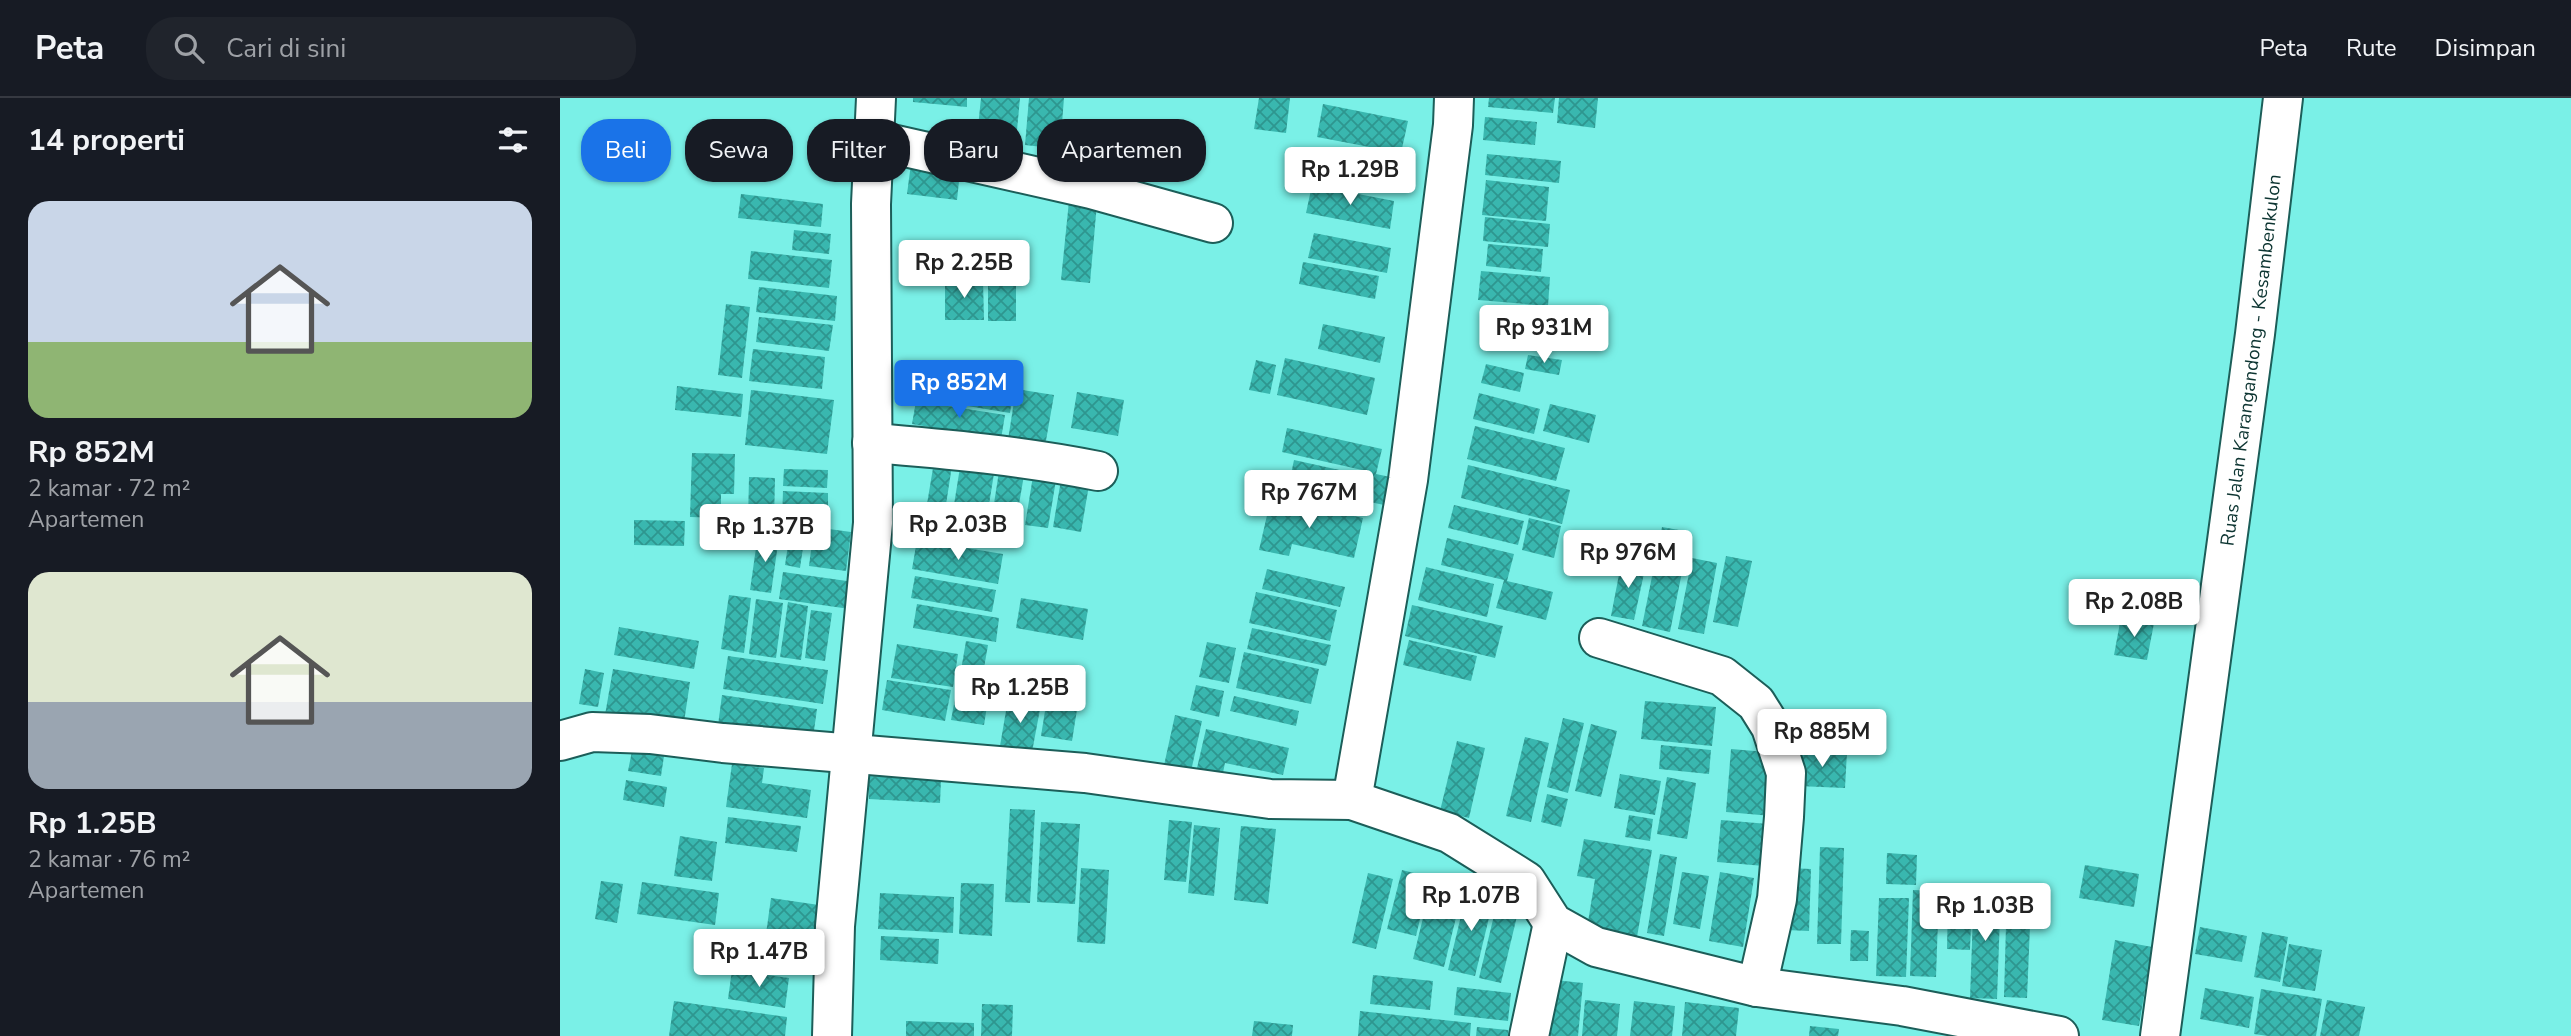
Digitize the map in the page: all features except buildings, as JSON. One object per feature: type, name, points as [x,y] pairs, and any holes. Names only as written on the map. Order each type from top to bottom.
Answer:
[{"type":"street","points":[[875,119],[876,98]]},
{"type":"street","points":[[1352,800],[1408,480],[1453,125],[1454,98]]},
{"type":"street","name":"Ruas Jalan Karangandong - Kesambenkulon","points":[[2160,1036],[2253,348],[2283,98]]},
{"type":"street","points":[[910,148],[1091,189],[1213,223]]},
{"type":"street","points":[[832,1036],[835,926],[873,523],[872,182]]},
{"type":"street","points":[[872,443],[974,451],[1098,471]]},
{"type":"street","points":[[1599,638],[1722,676],[1756,703],[1771,727],[1786,773],[1784,817],[1777,899],[1757,987]]},
{"type":"street","points":[[560,741],[592,732],[650,734],[1084,773],[1270,799],[1352,800],[1449,833],[1526,881],[1553,923],[1596,947],[1757,987],[1902,1006],[2059,1036]]},
{"type":"street","points":[[1529,1036],[1553,923]]}]
